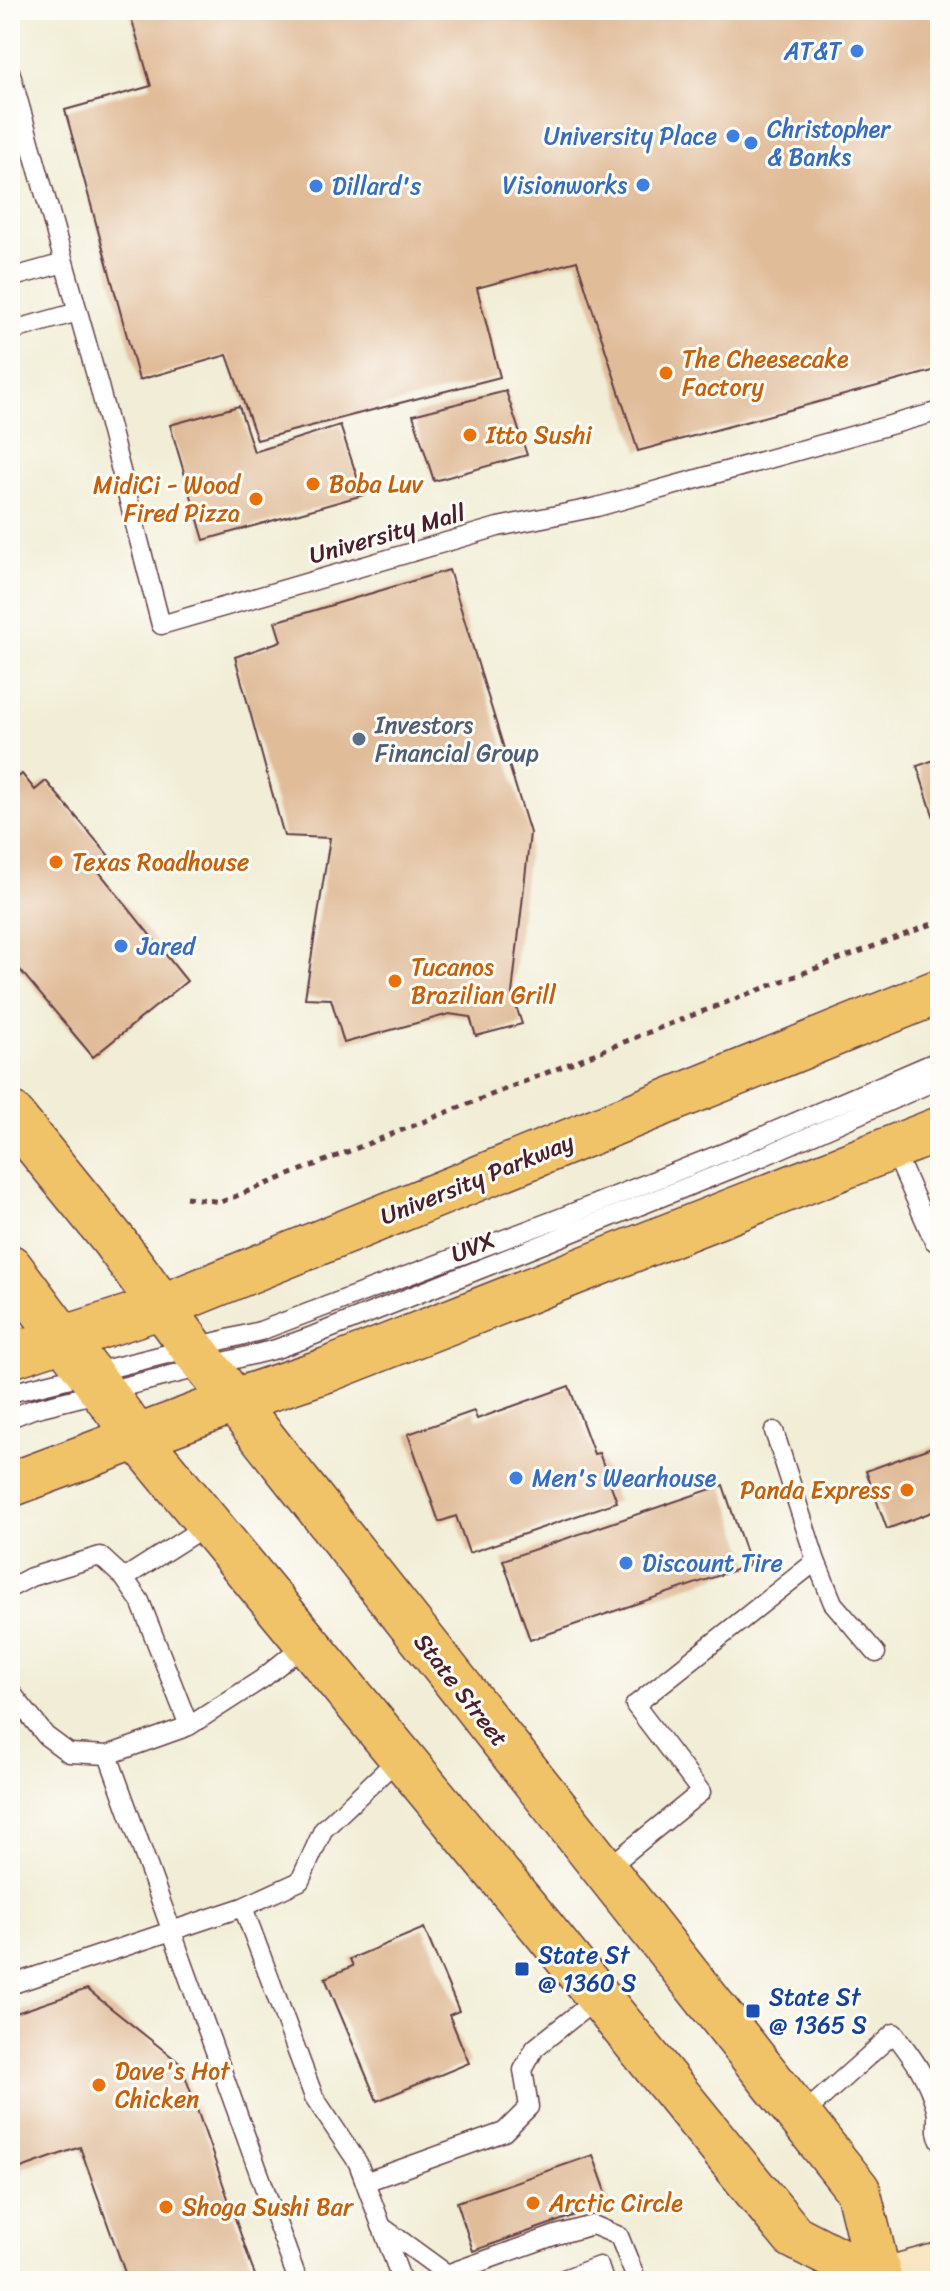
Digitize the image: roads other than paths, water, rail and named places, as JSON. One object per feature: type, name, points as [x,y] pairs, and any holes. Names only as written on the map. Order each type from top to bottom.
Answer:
[{"type":"main road","name":"University Parkway","points":[[10,1356],[85,1368],[163,1306],[940,991]]},
{"type":"main road","name":"State Street","points":[[10,1113],[858,2190],[880,2281]]},
{"type":"main road","points":[[10,1485],[234,1401],[327,1370],[940,1129]]},
{"type":"main road","points":[[10,1267],[137,1437],[793,2236],[880,2281]]},
{"type":"street","points":[[880,2281],[940,2265]]},
{"type":"lane","points":[[10,71],[78,312],[10,331]]},
{"type":"lane","points":[[10,278],[64,263]]},
{"type":"lane","name":"University Mall","points":[[78,312],[161,625],[498,527],[597,507],[940,411]]},
{"type":"lane","points":[[10,1393],[85,1368],[199,1356],[430,1269],[740,1146],[940,1060]]},
{"type":"lane","name":"UVX","points":[[199,1356],[276,1349],[368,1315],[762,1157],[940,1079]]},
{"type":"lane","points":[[893,1148],[934,1241],[940,1244]]},
{"type":"lane","points":[[10,1418],[85,1368]]},
{"type":"lane","points":[[774,1431],[816,1561],[833,1603],[876,1653]]},
{"type":"lane","points":[[124,1578],[209,1524]]},
{"type":"lane","points":[[10,1588],[31,1577],[100,1556],[124,1578],[140,1601],[189,1726]]},
{"type":"lane","points":[[605,1870],[701,1792],[635,1705],[816,1561]]},
{"type":"lane","points":[[10,1691],[46,1736],[69,1753],[108,1755],[189,1726],[262,1679],[306,1643]]},
{"type":"lane","points":[[108,1755],[298,2281]]},
{"type":"lane","points":[[10,1985],[243,1907],[300,1881],[323,1830],[401,1756]]},
{"type":"lane","points":[[243,1907],[314,2097],[358,2163],[402,2281]]},
{"type":"lane","points":[[365,2182],[504,2132],[529,2107],[523,2070],[535,2048],[599,1997]]},
{"type":"lane","points":[[801,2116],[894,2033],[921,2067],[937,2114],[940,2141]]},
{"type":"lane","points":[[381,2226],[446,2278],[556,2235],[593,2225],[619,2236],[637,2281]]},
{"type":"lane","points":[[10,2268],[15,2281]]},
{"type":"lane","points":[[558,2281],[601,2274]]},
{"type":"place","name":"AT&T","points":[[857,51]]},
{"type":"place","name":"University Place","points":[[733,136]]},
{"type":"place","name":"Christopher & Banks","points":[[751,143]]},
{"type":"place","name":"Visionworks","points":[[643,185]]},
{"type":"place","name":"Dillard's","points":[[316,186]]},
{"type":"place","name":"The Cheesecake Factory","points":[[666,373]]},
{"type":"place","name":"Itto Sushi","points":[[470,435]]},
{"type":"place","name":"Boba Luv","points":[[313,484]]},
{"type":"place","name":"MidiCi - Wood Fired Pizza","points":[[256,499]]},
{"type":"place","name":"Investors Financial Group","points":[[359,739]]},
{"type":"place","name":"Texas Roadhouse","points":[[56,862]]},
{"type":"place","name":"Jared","points":[[121,946]]},
{"type":"place","name":"Tucanos Brazilian Grill","points":[[395,981]]},
{"type":"place","name":"Men's Wearhouse","points":[[516,1478]]},
{"type":"place","name":"Panda Express","points":[[907,1490]]},
{"type":"place","name":"Discount Tire","points":[[626,1563]]},
{"type":"place","name":"State St @ 1360 S","points":[[522,1969]]},
{"type":"place","name":"State St @ 1365 S","points":[[753,2011]]},
{"type":"place","name":"Dave's Hot Chicken","points":[[99,2085]]},
{"type":"place","name":"Arctic Circle","points":[[533,2203]]},
{"type":"place","name":"Shoga Sushi Bar","points":[[166,2207]]}]
